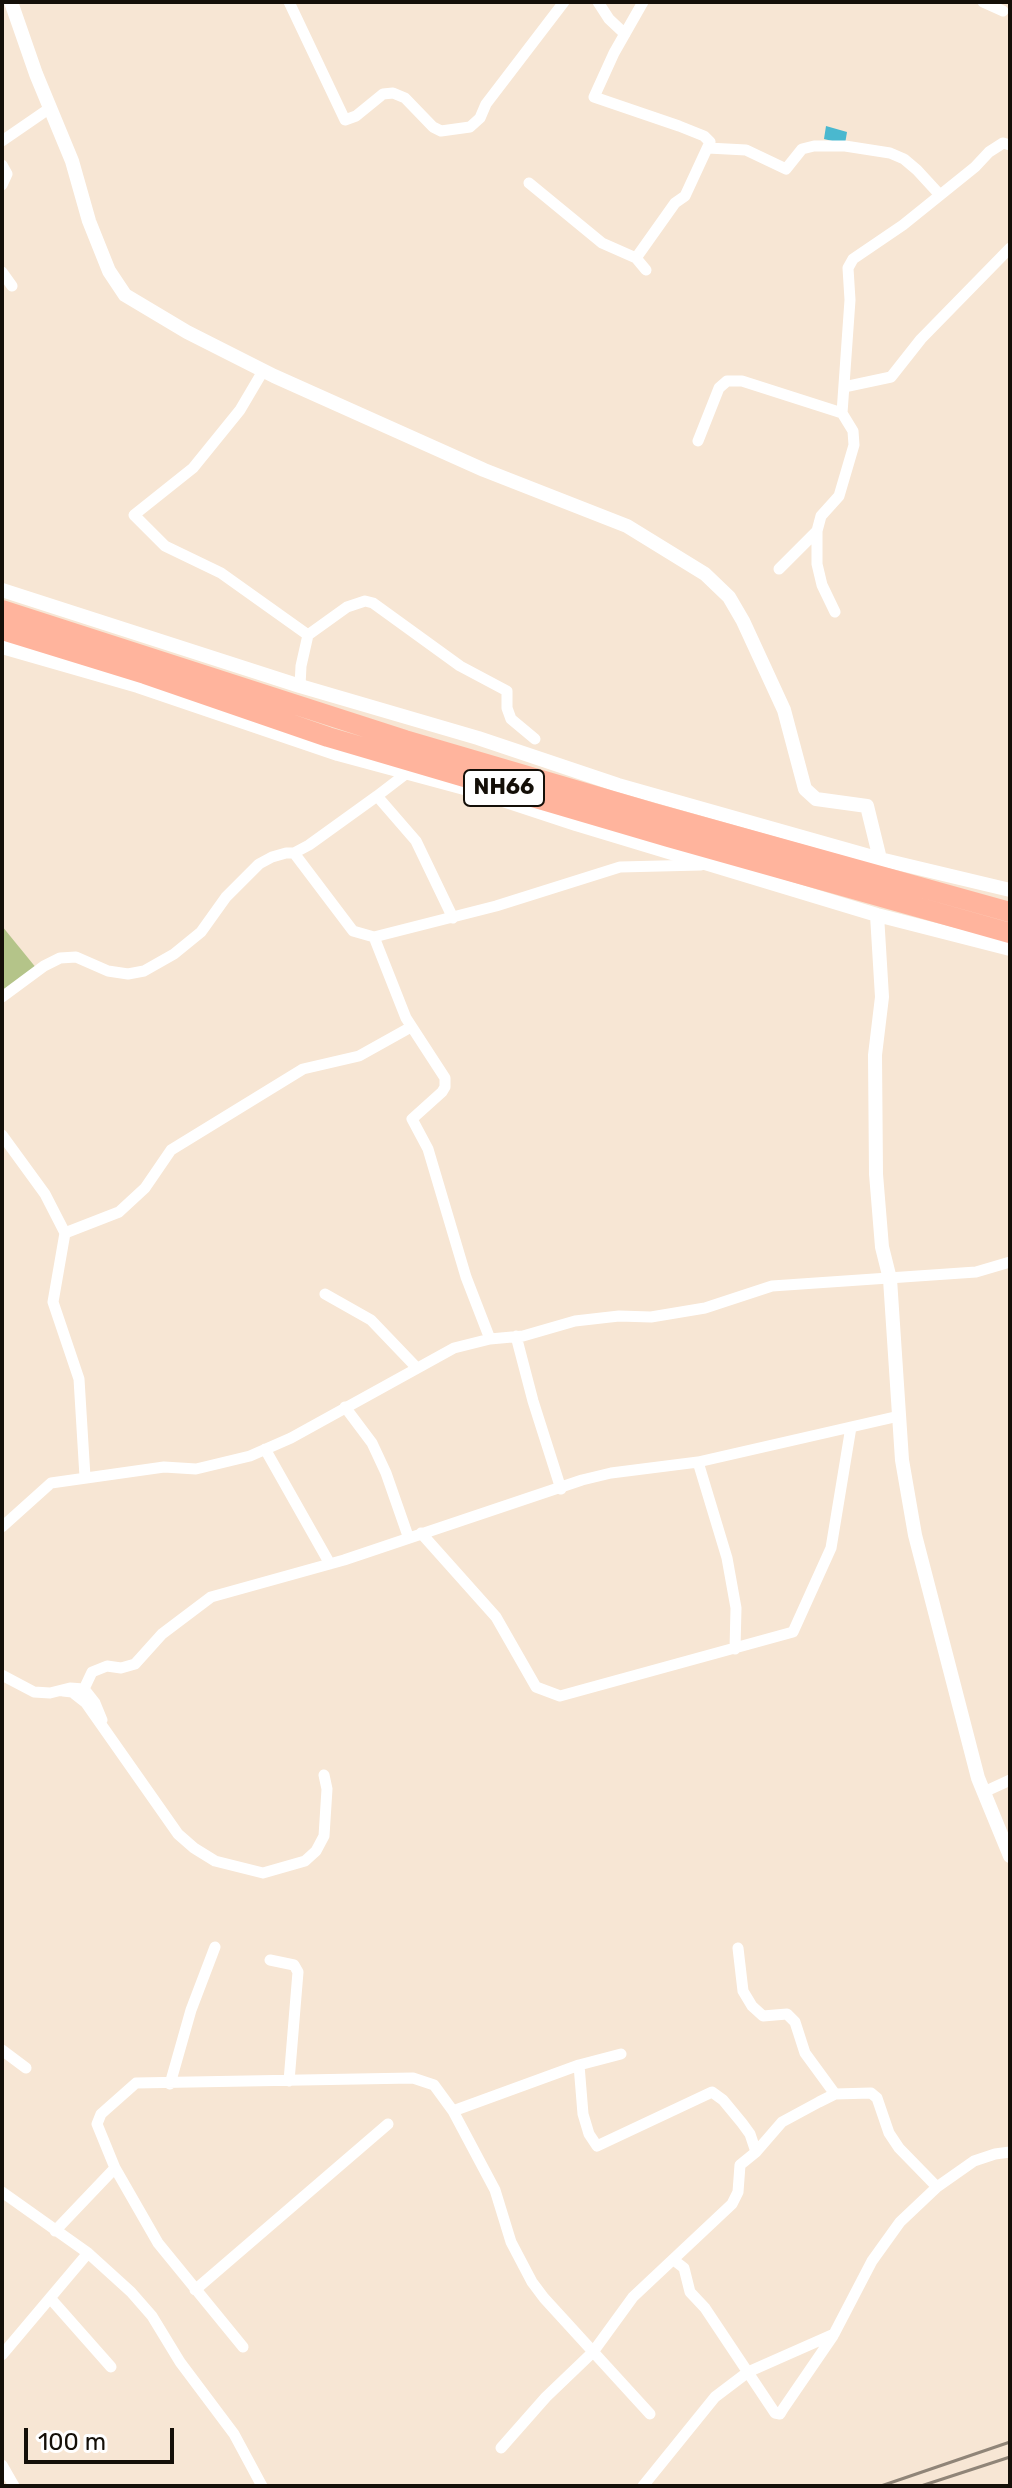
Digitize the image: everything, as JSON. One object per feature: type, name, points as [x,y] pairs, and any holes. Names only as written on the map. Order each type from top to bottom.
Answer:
[{"type":"highway","name":"NH66","points":[[2,610],[405,740],[1010,912]]},
{"type":"highway","name":"NH66","points":[[2,630],[145,674],[328,737],[757,863],[1010,933]]},
{"type":"main road","points":[[11,2],[72,161],[89,221],[109,271],[125,295],[187,332],[263,371],[484,470],[627,526],[705,574],[729,597],[743,621],[784,710],[805,789],[816,799],[867,806],[880,859]]},
{"type":"main road","points":[[2,590],[300,686],[478,738],[618,785],[880,859],[1010,890]]},
{"type":"main road","points":[[2,647],[138,686],[338,754],[479,792],[877,915],[1010,949]]},
{"type":"main road","points":[[877,915],[882,997],[875,1055],[876,1174],[882,1247],[890,1279],[902,1460],[915,1535],[978,1778],[1010,1856]]},
{"type":"street","points":[[289,2],[345,120],[356,116],[383,94],[393,93],[405,98],[433,127],[441,131],[470,127],[480,118],[486,104],[564,2]]},
{"type":"street","points":[[598,2],[609,19],[625,34]]},
{"type":"street","points":[[636,258],[675,203],[685,196],[710,142],[704,136],[594,97],[643,2]]},
{"type":"street","points":[[983,2],[1003,11]]},
{"type":"street","points":[[2,141],[50,108]]},
{"type":"street","points":[[835,612],[822,585],[817,564],[817,531],[821,516],[839,496],[854,445],[853,431],[842,413],[850,300],[848,268],[853,259],[903,225],[989,152],[1003,143],[1010,145]]},
{"type":"street","points":[[708,148],[746,150],[786,169],[802,149],[814,146],[845,146],[890,153],[904,159],[940,195]]},
{"type":"street","points":[[2,165],[7,174],[2,185]]},
{"type":"street","points":[[529,183],[602,243],[636,258],[646,270]]},
{"type":"street","points":[[844,387],[891,377],[921,339],[1010,248]]},
{"type":"street","points":[[2,272],[12,286]]},
{"type":"street","points":[[263,371],[240,410],[193,468],[134,515],[165,546],[221,573],[308,635]]},
{"type":"street","points":[[698,441],[719,388],[727,381],[742,381],[842,413]]},
{"type":"street","points":[[779,569],[817,531]]},
{"type":"street","points":[[300,686],[308,635],[347,607],[365,601],[373,603],[460,666],[507,691],[507,708],[511,719],[535,739]]},
{"type":"street","points":[[2,997],[60,958],[76,957],[118,973],[144,971],[174,954],[201,932],[226,897],[259,864],[309,845],[407,773]]},
{"type":"street","points":[[377,796],[416,841],[453,918]]},
{"type":"street","points":[[294,853],[353,931],[374,937],[539,894],[620,867],[711,865]]},
{"type":"street","points":[[374,937],[411,1027],[445,1078],[445,1087],[412,1119],[428,1149],[466,1277],[490,1339]]},
{"type":"street","points":[[65,1233],[119,1212],[145,1188],[171,1150],[303,1069],[359,1056],[411,1027]]},
{"type":"street","points":[[2,1135],[45,1194],[65,1233],[53,1302],[79,1379],[85,1477]]},
{"type":"street","points":[[2,1527],[51,1483],[164,1467],[196,1469],[250,1456],[454,1348],[575,1321],[619,1316],[651,1317],[705,1308],[772,1286],[976,1272],[1010,1262]]},
{"type":"street","points":[[325,1294],[371,1320],[416,1367]]},
{"type":"street","points":[[516,1336],[561,1489]]},
{"type":"street","points":[[345,1407],[372,1443],[408,1536]]},
{"type":"street","points":[[84,1689],[92,1672],[107,1666],[121,1668],[135,1664],[162,1634],[211,1597],[330,1564],[582,1480],[611,1473],[698,1462],[899,1416]]},
{"type":"street","points":[[421,1533],[496,1617],[536,1687],[560,1696],[793,1632],[831,1548],[851,1427]]},
{"type":"street","points":[[265,1449],[330,1564]]},
{"type":"street","points":[[698,1462],[727,1558],[736,1608],[735,1649]]},
{"type":"street","points":[[2,1675],[34,1692],[72,1692],[82,1699],[178,1834],[215,1861],[263,1873],[316,1851],[324,1836],[327,1789],[324,1775]]},
{"type":"street","points":[[63,1691],[84,1689],[95,1703],[105,1728]]},
{"type":"street","points":[[984,1792],[1010,1780]]},
{"type":"street","points":[[170,2084],[191,2010],[215,1947]]},
{"type":"street","points":[[738,1948],[743,1991],[752,2006],[763,2016],[787,2014],[795,2022],[805,2053],[835,2094]]},
{"type":"street","points":[[270,1960],[294,1965],[298,1972],[289,2081]]},
{"type":"street","points":[[2,2050],[26,2068]]},
{"type":"street","points":[[453,2111],[579,2065],[621,2054]]},
{"type":"street","points":[[579,2065],[583,2114],[589,2134],[597,2146],[712,2092],[742,2123],[750,2134],[756,2152]]},
{"type":"street","points":[[243,2347],[158,2243],[115,2168],[97,2124],[101,2114],[136,2083],[413,2078],[434,2085],[453,2111],[495,2190],[519,2260],[544,2298],[650,2414]]},
{"type":"street","points":[[501,2448],[546,2397],[593,2352],[633,2297],[675,2261],[732,2204],[738,2192],[740,2165],[782,2122],[835,2094],[874,2095],[889,2133],[899,2148],[937,2187]]},
{"type":"street","points":[[195,2290],[388,2124]]},
{"type":"street","points":[[675,2261],[684,2268],[690,2292],[705,2308],[772,2409],[780,2414],[834,2334],[872,2261],[900,2222],[937,2187],[974,2161],[1010,2152]]},
{"type":"street","points":[[55,2231],[115,2168]]},
{"type":"street","points":[[2,2192],[88,2253],[152,2316],[180,2362],[234,2434],[262,2486]]},
{"type":"street","points":[[2,2355],[88,2253]]},
{"type":"street","points":[[50,2298],[111,2367]]},
{"type":"street","points":[[643,2486],[715,2397],[748,2372],[834,2334]]},
{"type":"street","points":[[2,2465],[14,2486]]},
{"type":"green space","points":[[2,926],[37,969],[2,995]]},
{"type":"water","points":[[826,126],[847,132],[845,144],[824,139]]},
{"type":"railway","points":[[881,2486],[1010,2442]]},
{"type":"railway","points":[[921,2486],[1010,2457]]}]
